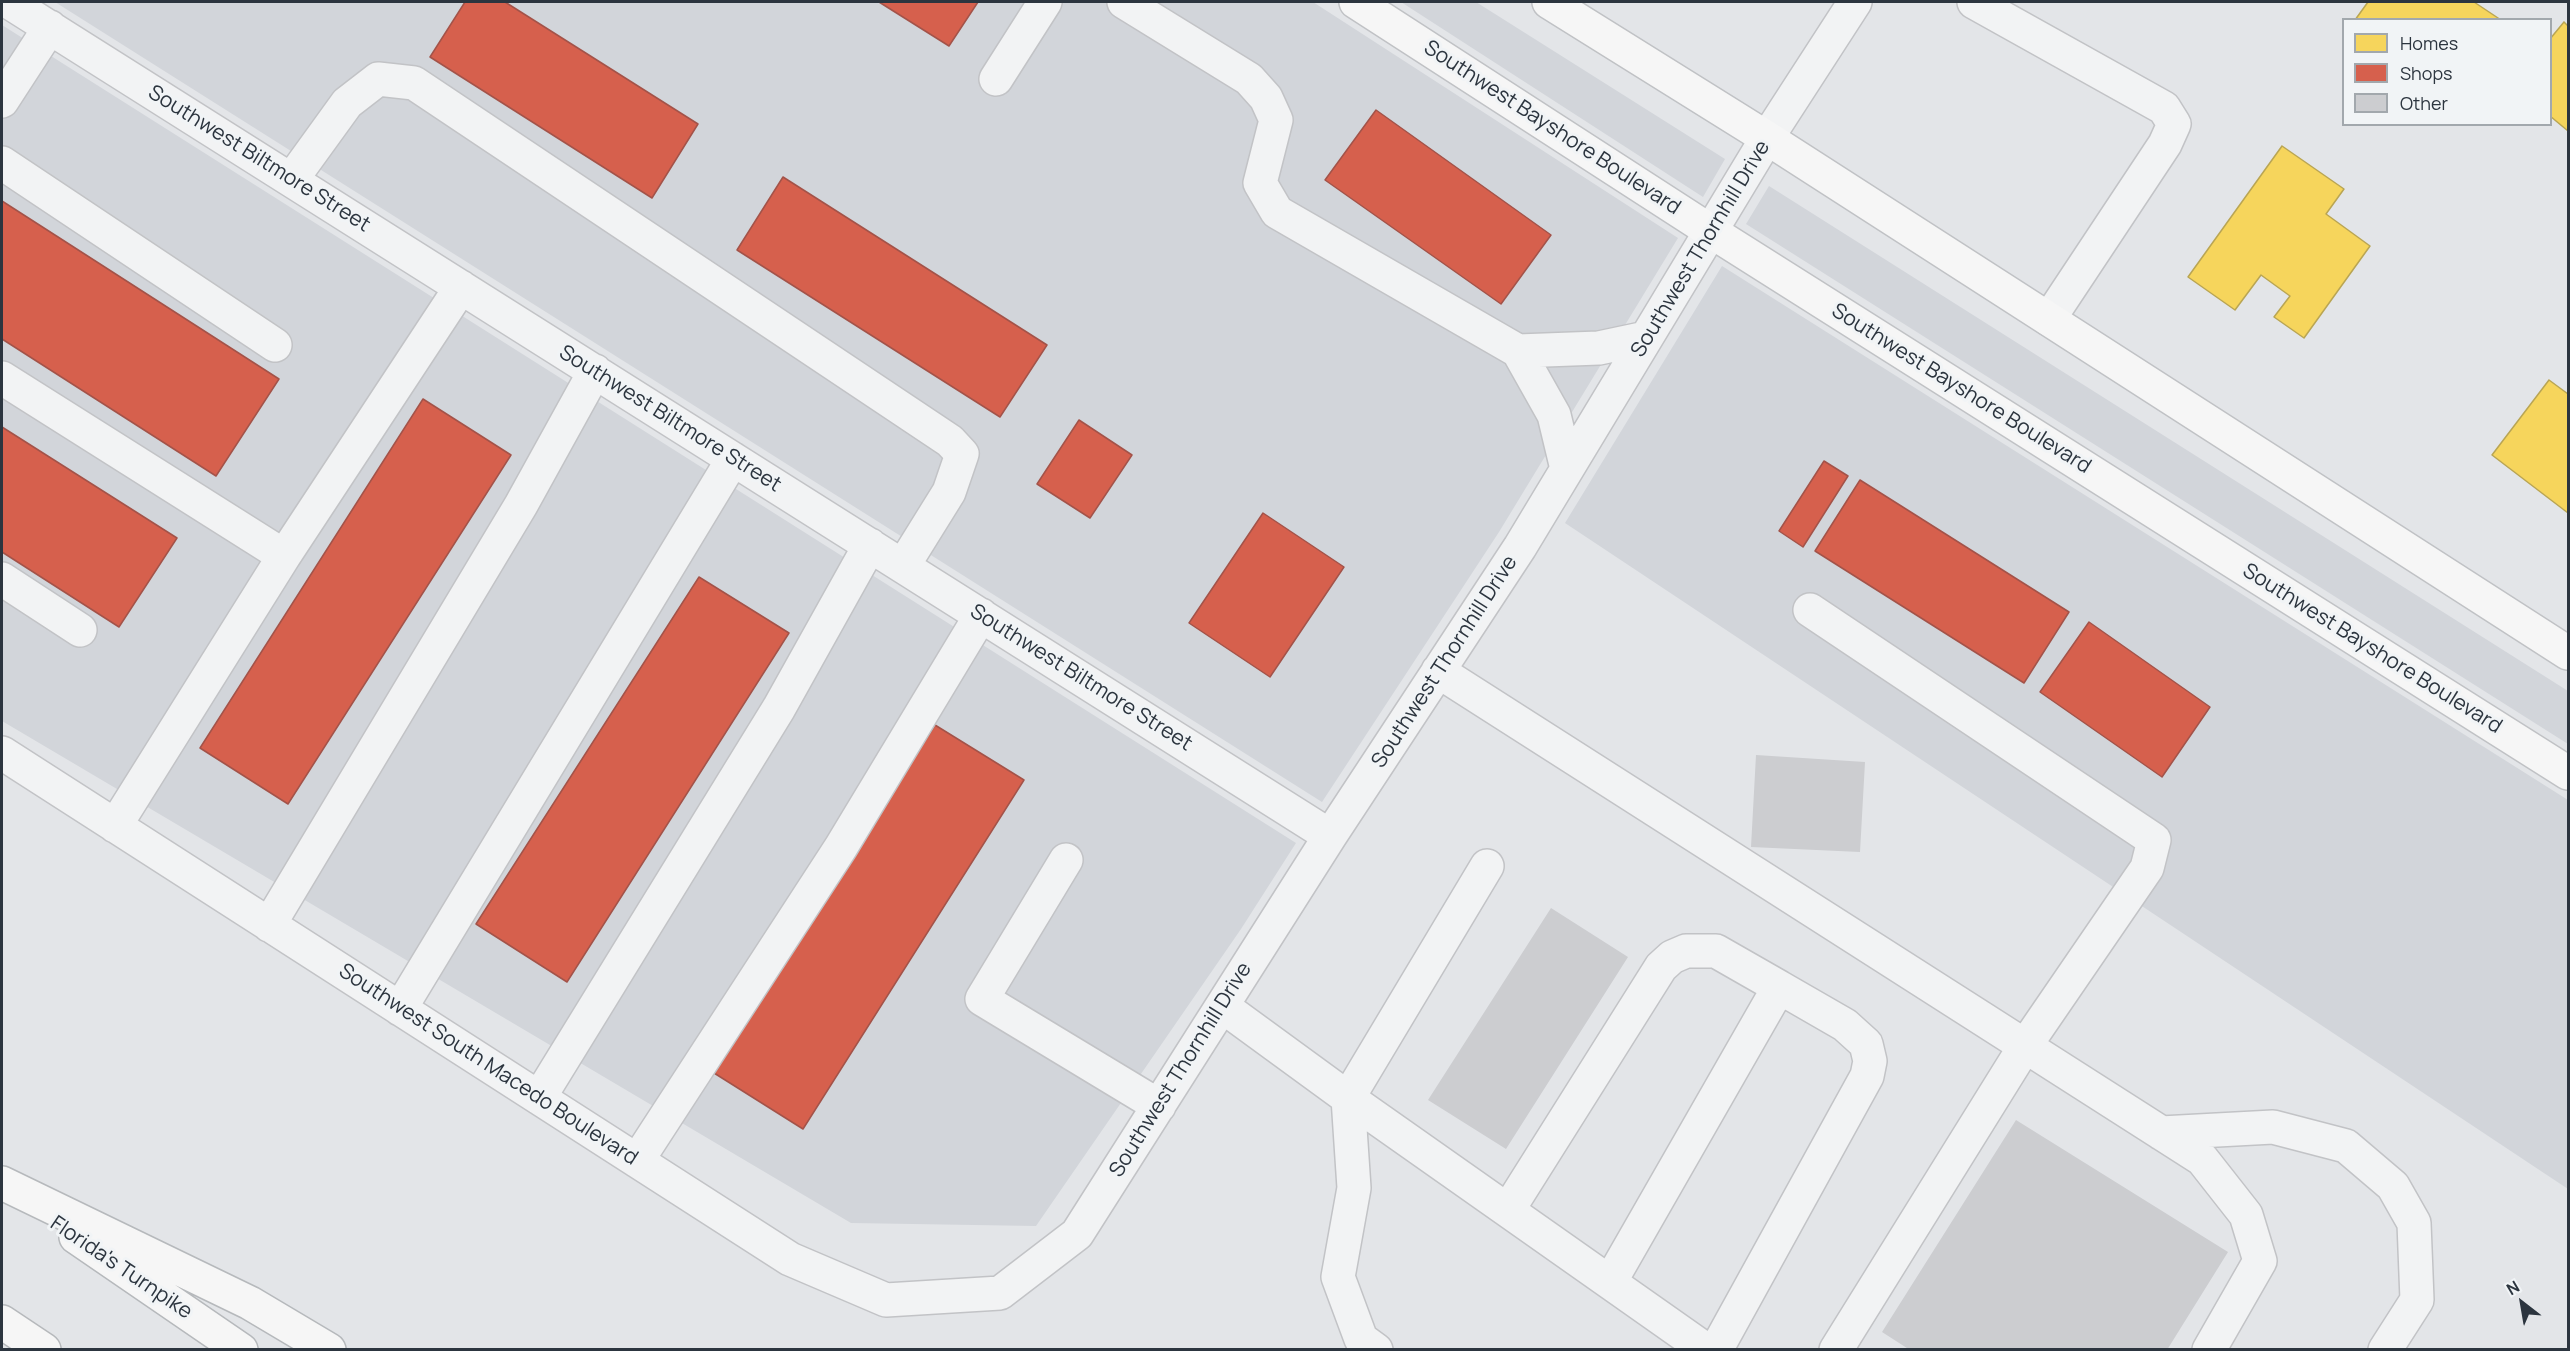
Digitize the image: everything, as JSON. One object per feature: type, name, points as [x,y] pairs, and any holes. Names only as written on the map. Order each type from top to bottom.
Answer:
[{"type":"main road","name":"Southwest Bayshore Boulevard","points":[[1356,2],[1712,232],[2568,773]]},
{"type":"main road","points":[[1549,2],[1767,138],[2568,653]]},
{"type":"main road","points":[[2,1185],[250,1303],[329,1350]]},
{"type":"main road","name":"Florida's Turnpike","points":[[2,1185],[241,1350]]},
{"type":"main road","points":[[2,1322],[44,1350]]},
{"type":"street","name":"Southwest Biltmore Street","points":[[9,2],[1330,836]]},
{"type":"street","points":[[996,79],[1044,2]]},
{"type":"street","name":"Southwest Thornhill Drive","points":[[1000,1293],[1077,1234],[1330,836],[1520,547],[1767,138],[1857,2]]},
{"type":"street","points":[[1974,2],[2164,108],[2174,124],[2165,144],[2049,319]]},
{"type":"street","points":[[1130,3],[1249,79],[1266,98],[1276,120],[1260,183],[1277,212],[1518,351],[1554,415],[1567,469]]},
{"type":"street","points":[[2,101],[50,27]]},
{"type":"street","points":[[292,180],[347,103],[378,79],[414,82],[950,441],[962,454],[949,492],[903,566]]},
{"type":"street","points":[[2,163],[275,345]]},
{"type":"street","points":[[115,826],[284,556],[462,287]]},
{"type":"street","points":[[1518,351],[1599,348],[1646,338]]},
{"type":"street","points":[[269,925],[521,505],[595,371]]},
{"type":"street","points":[[2,378],[284,556]]},
{"type":"street","points":[[400,1009],[733,459]]},
{"type":"street","points":[[539,1098],[779,708],[870,545]]},
{"type":"street","points":[[2,579],[80,630]]},
{"type":"street","points":[[1810,610],[2154,840],[2147,868],[2025,1046],[1836,1350]]},
{"type":"street","points":[[637,1161],[841,847],[981,615]]},
{"type":"street","points":[[1438,671],[2202,1159],[2246,1215],[2260,1260],[2209,1350]]},
{"type":"street","name":"Southwest South Macedo Boulevard","points":[[2,753],[790,1259],[886,1300],[1000,1293]]},
{"type":"street","points":[[1066,860],[982,999],[1159,1106]]},
{"type":"street","points":[[1376,1350],[1361,1339],[1338,1277],[1354,1188],[1348,1098],[1487,866]]},
{"type":"street","points":[[1508,1210],[1661,967],[1672,957],[1686,951],[1716,951],[1845,1025],[1866,1044],[1870,1061],[1867,1076],[1716,1350]]},
{"type":"street","points":[[1610,1282],[1779,987]]},
{"type":"street","points":[[1222,1006],[1348,1098],[1706,1350]]},
{"type":"street","points":[[2161,1133],[2273,1127],[2346,1146],[2393,1186],[2414,1223],[2417,1300],[2385,1350]]},
{"type":"shaded area","points":[[55,2],[1313,2],[1678,238],[1499,532],[1322,802]]},
{"type":"shaded area","points":[[1401,2],[1476,2],[1725,159],[1703,197]]},
{"type":"shaded area","points":[[2,25],[1296,843],[1241,929],[1036,1226],[851,1223],[2,721]]},
{"type":"shaded area","points":[[1769,186],[2568,691],[2568,744],[1746,224]]},
{"type":"shaded area","points":[[1722,266],[2568,800],[2568,1189],[1565,523]]},
{"type":"building: Homes","points":[[2368,2],[2474,2],[2498,18],[2356,18]]},
{"type":"building: Homes","points":[[2564,22],[2568,26],[2568,131],[2552,118],[2552,37]]},
{"type":"building: Homes","points":[[2282,146],[2344,189],[2326,214],[2370,246],[2304,338],[2274,317],[2290,296],[2261,275],[2235,310],[2188,277]]},
{"type":"building: Homes","points":[[2549,380],[2568,394],[2568,513],[2492,455]]},
{"type":"building: Shops","points":[[465,2],[505,2],[698,124],[652,198],[430,57]]},
{"type":"building: Shops","points":[[879,2],[978,2],[949,46]]},
{"type":"building: Shops","points":[[1376,110],[1551,235],[1501,304],[1325,180]]},
{"type":"building: Shops","points":[[783,177],[1047,345],[1000,417],[737,250]]},
{"type":"building: Shops","points":[[2,201],[279,379],[216,476],[2,339]]},
{"type":"building: Shops","points":[[423,399],[511,455],[288,804],[200,748]]},
{"type":"building: Shops","points":[[1079,420],[1132,455],[1090,518],[1037,484]]},
{"type":"building: Shops","points":[[2,427],[177,538],[119,627],[2,552]]},
{"type":"building: Shops","points":[[1824,461],[1848,476],[1803,547],[1779,531]]},
{"type":"building: Shops","points":[[1860,480],[2069,612],[2024,683],[1815,551]]},
{"type":"building: Shops","points":[[1263,513],[1344,567],[1270,677],[1189,623]]},
{"type":"building: Shops","points":[[699,577],[789,633],[567,982],[476,924]]},
{"type":"building: Shops","points":[[2089,622],[2210,707],[2162,777],[2040,692]]},
{"type":"building: Shops","points":[[935,725],[1024,780],[803,1129],[714,1073]]},
{"type":"building: Other","points":[[1756,755],[1865,762],[1860,852],[1751,847]]},
{"type":"building: Other","points":[[1551,908],[1628,957],[1506,1149],[1428,1100]]},
{"type":"building: Other","points":[[2016,1120],[2228,1252],[2167,1350],[1910,1350],[1882,1332]]}]
